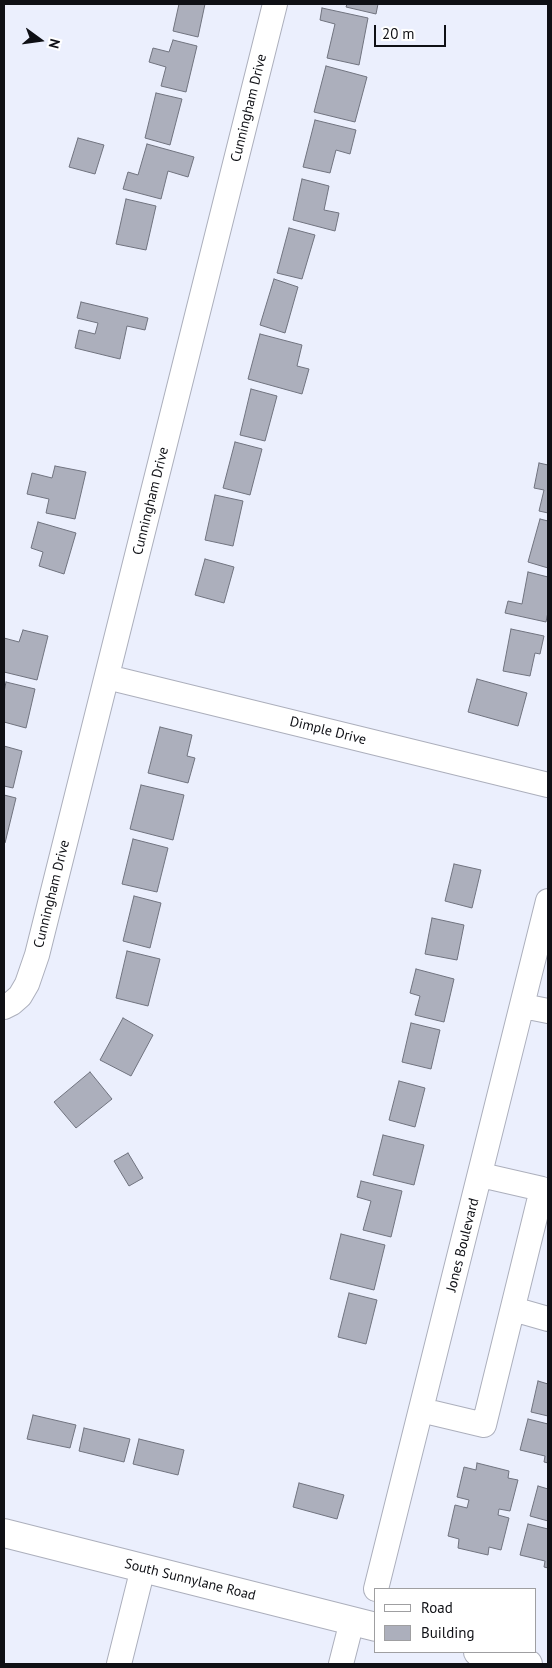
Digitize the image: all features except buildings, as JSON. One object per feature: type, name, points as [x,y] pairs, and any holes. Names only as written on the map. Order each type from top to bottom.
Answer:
[{"type":"main road","name":"South Sunnylane Road","points":[[4,1533],[365,1624]]},
{"type":"main road","points":[[482,1653],[528,1664]]},
{"type":"street","name":"Cunningham Drive","points":[[12,1002],[27,984],[37,955],[275,4]]},
{"type":"street","name":"Dimple Drive","points":[[107,677],[548,785]]},
{"type":"street","name":"Jones Boulevard","points":[[376,1588],[548,901]]},
{"type":"street","points":[[523,1006],[548,1011]]},
{"type":"street","points":[[420,1410],[484,1425],[542,1189],[480,1175]]},
{"type":"street","points":[[513,1309],[548,1319]]},
{"type":"street","points":[[119,1664],[143,1568]]},
{"type":"street","name":"Jones Boulevard","points":[[341,1664],[365,1624],[374,1596]]}]
